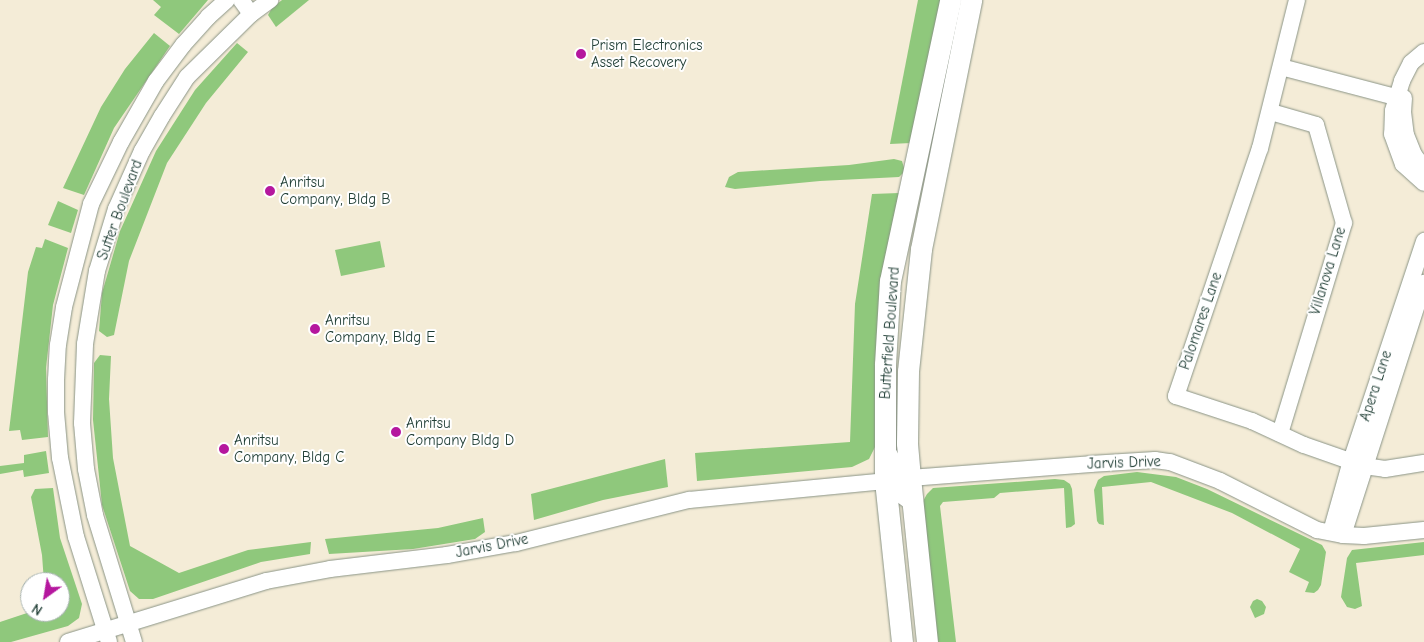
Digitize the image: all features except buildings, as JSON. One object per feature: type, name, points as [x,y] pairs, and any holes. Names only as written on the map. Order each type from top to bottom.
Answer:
[{"type":"main road","name":"Butterfield Boulevard","points":[[902,642],[885,481],[885,364],[890,281],[950,0]]},
{"type":"main road","name":"Butterfield Boulevard","points":[[927,642],[907,443],[908,370],[914,300],[921,249],[971,0]]},
{"type":"street","name":"Sutter Boulevard","points":[[108,636],[76,537],[65,492],[59,451],[56,380],[58,345],[64,307],[92,204],[121,142],[162,74],[208,17],[227,0]]},
{"type":"street","points":[[242,0],[251,14]]},
{"type":"street","name":"Sutter Boulevard","points":[[134,642],[130,623],[118,591],[95,515],[86,468],[82,422],[85,344],[97,271],[116,209],[142,151],[162,116],[187,77],[251,14],[270,0]]},
{"type":"street","name":"Palomares Lane","points":[[1296,0],[1271,112],[1176,396],[1252,421],[1304,445],[1357,463],[1385,469],[1424,463]]},
{"type":"street","points":[[1424,52],[1411,63],[1399,98],[1392,134],[1403,164],[1424,183]]},
{"type":"street","points":[[1424,66],[1399,98],[1406,134],[1414,155],[1424,168]]},
{"type":"street","points":[[1281,67],[1399,98]]},
{"type":"street","name":"Villanova Lane","points":[[1271,112],[1316,125],[1344,223],[1280,433]]},
{"type":"street","name":"Apera Lane","points":[[1337,534],[1424,241]]},
{"type":"street","name":"Apera Lane","points":[[1357,463],[1424,283]]},
{"type":"street","points":[[885,446],[899,472],[910,478]]},
{"type":"street","name":"Jarvis Drive","points":[[910,478],[1155,460],[1170,462],[1220,481],[1317,530],[1364,536],[1424,530]]},
{"type":"street","name":"Jarvis Drive","points":[[68,642],[108,636],[130,623],[266,581],[330,569],[447,555],[516,543],[689,500],[885,481]]},
{"type":"street","points":[[885,481],[896,487],[901,495],[912,503]]},
{"type":"green space","points":[[153,0],[208,0],[179,34],[154,15],[161,7]]},
{"type":"green space","points":[[282,0],[309,0],[276,27],[268,15],[272,8]]},
{"type":"green space","points":[[918,0],[942,0],[911,143],[890,144]]},
{"type":"green space","points":[[154,33],[170,46],[114,128],[84,195],[63,188],[101,107],[125,69]]},
{"type":"green space","points":[[237,43],[248,52],[206,103],[167,163],[129,261],[114,335],[107,337],[99,331],[102,293],[120,231],[156,151],[195,90]]},
{"type":"green space","points":[[894,159],[902,161],[905,171],[899,177],[820,181],[735,189],[725,187],[729,177],[738,172],[849,165]]},
{"type":"green space","points":[[899,193],[876,445],[869,459],[852,467],[697,481],[695,453],[850,442],[855,304],[872,194]]},
{"type":"green space","points":[[58,201],[78,210],[71,233],[48,225]]},
{"type":"green space","points":[[45,239],[68,248],[53,305],[46,368],[48,437],[22,440],[20,430],[9,431],[28,272],[36,247],[42,248]]},
{"type":"green space","points":[[380,241],[385,267],[341,276],[335,250]]},
{"type":"green space","points":[[100,355],[111,356],[109,399],[113,458],[130,546],[179,573],[248,550],[311,542],[310,554],[261,562],[153,599],[139,599],[130,591],[102,505],[93,420],[94,363]]},
{"type":"green space","points":[[46,451],[49,473],[24,477],[23,470],[0,474],[0,466],[24,463],[24,455]]},
{"type":"green space","points":[[665,459],[668,487],[603,500],[534,520],[531,494]]},
{"type":"green space","points":[[1137,472],[1176,477],[1207,489],[1322,545],[1326,552],[1321,585],[1318,590],[1314,593],[1305,592],[1309,582],[1289,572],[1300,549],[1232,513],[1151,482],[1102,487],[1104,525],[1099,524],[1097,521],[1094,490],[1098,480],[1104,476]]},
{"type":"green space","points":[[1055,479],[1064,480],[1070,484],[1072,489],[1075,524],[1071,527],[1066,528],[1064,488],[1000,493],[994,498],[943,502],[940,506],[956,642],[936,642],[922,503],[927,494],[933,488]]},
{"type":"green space","points":[[53,488],[60,538],[82,604],[79,618],[68,626],[11,642],[0,642],[0,622],[20,615],[20,622],[70,622],[70,572],[43,572],[31,497],[35,489]]},
{"type":"green space","points":[[483,518],[485,532],[475,539],[413,549],[329,554],[325,539],[438,528]]},
{"type":"green space","points":[[1424,542],[1424,555],[1356,563],[1362,606],[1355,609],[1347,607],[1341,597],[1347,558],[1352,550]]},
{"type":"green space","points":[[1257,599],[1262,601],[1266,607],[1264,614],[1255,618],[1250,607],[1253,601]]},
{"type":"place","name":"Prism Electronics Asset Recovery","points":[[581,54]]},
{"type":"place","name":"Anritsu Company, Bldg B","points":[[270,191]]},
{"type":"place","name":"Anritsu Company, Bldg E","points":[[315,329]]},
{"type":"place","name":"Anritsu Company Bldg D","points":[[396,432]]},
{"type":"place","name":"Anritsu Company, Bldg C","points":[[224,449]]}]
